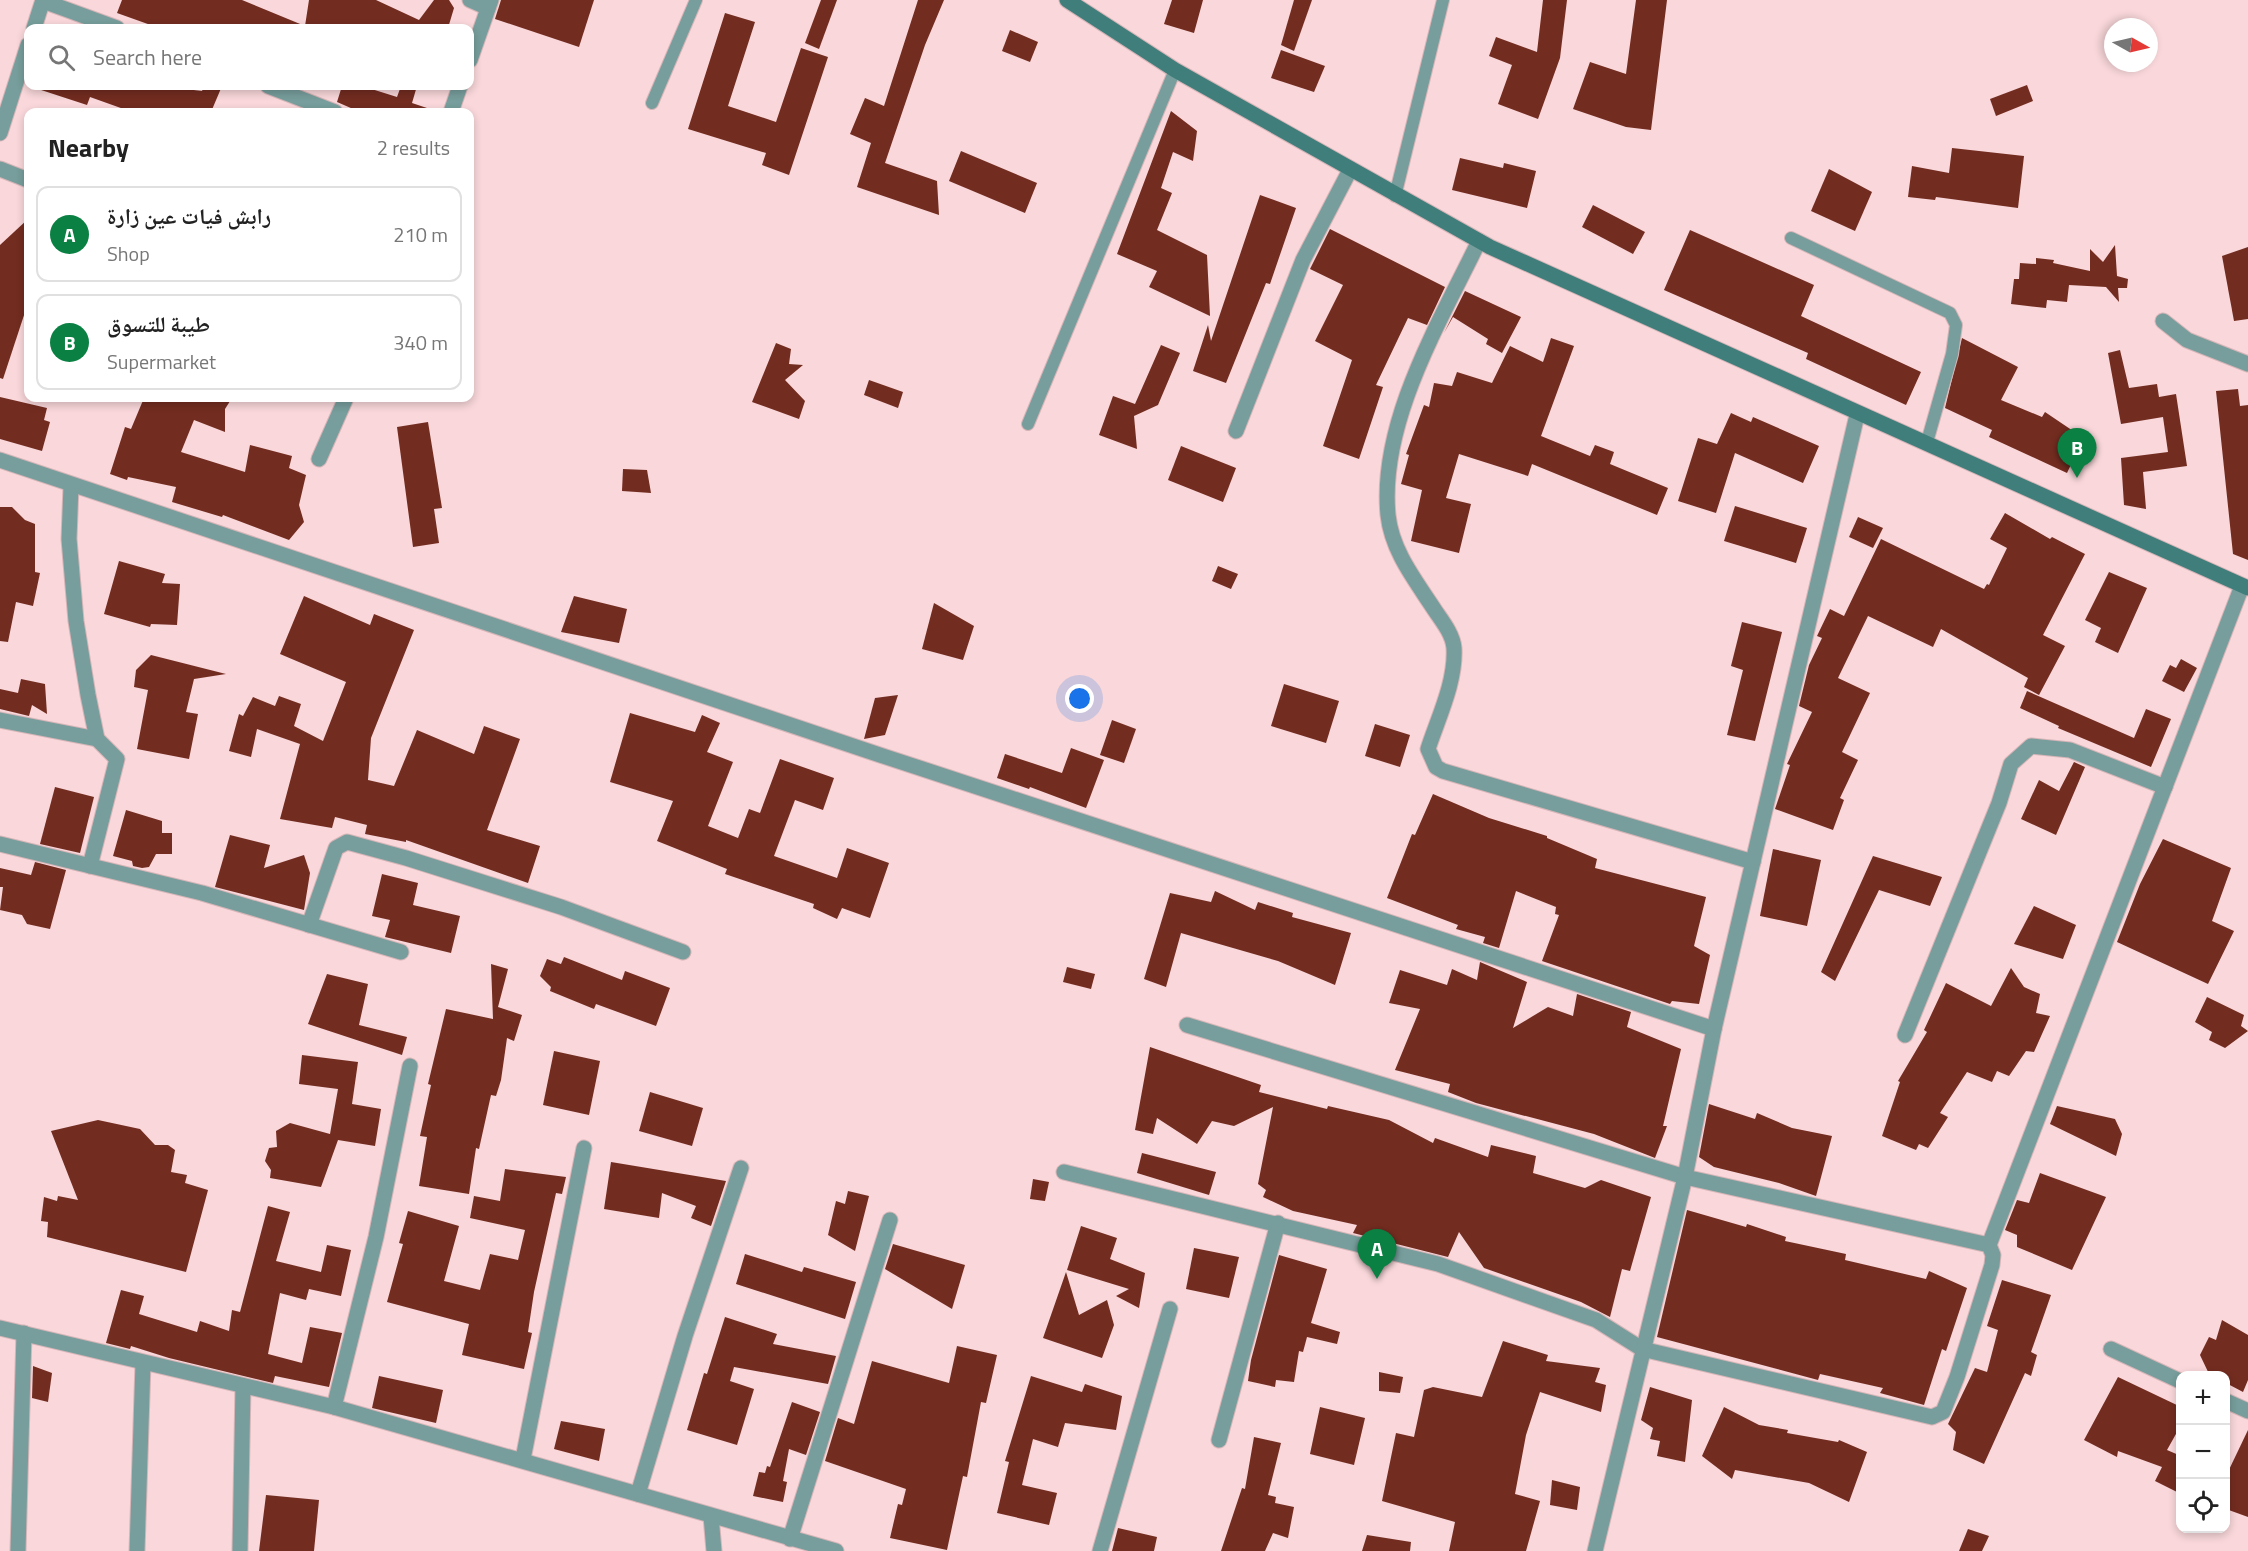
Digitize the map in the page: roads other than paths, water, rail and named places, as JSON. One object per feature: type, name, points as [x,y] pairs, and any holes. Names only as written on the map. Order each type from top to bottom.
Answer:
[{"type":"street","points":[[35,24],[43,0],[106,24]]},
{"type":"street","points":[[470,0],[490,4],[474,49]]},
{"type":"street","points":[[1064,1172],[1438,1264],[1596,1320],[1642,1349],[1932,1417],[1943,1412],[1957,1377],[1992,1265],[1993,1255],[1989,1245],[2245,587],[1927,442],[1857,414],[1479,241],[1395,196],[1175,70],[1067,0]]},
{"type":"street","points":[[0,133],[24,58]]},
{"type":"street","points":[[278,90],[325,108]]},
{"type":"street","points":[[452,108],[459,90]]},
{"type":"street","points":[[0,169],[24,178]]},
{"type":"street","points":[[1236,431],[1303,260],[1350,170]]},
{"type":"street","points":[[1479,241],[1410,386],[1394,442],[1387,492],[1393,541],[1407,567],[1444,623],[1454,647],[1453,672],[1428,749],[1431,759],[1443,771],[1753,862]]},
{"type":"street","points":[[2163,321],[2187,340],[2248,364]]},
{"type":"street","points":[[320,459],[344,402]]},
{"type":"street","points":[[1595,1551],[1685,1177],[1714,1029],[1857,414]]},
{"type":"street","points":[[0,460],[71,486],[1714,1029]]},
{"type":"street","points":[[71,486],[69,538],[75,609],[97,739]]},
{"type":"street","points":[[0,720],[97,739],[117,759],[90,866]]},
{"type":"street","points":[[1905,1035],[1999,803],[2011,764],[2031,746],[2070,750],[2165,788]]},
{"type":"street","points":[[309,925],[336,848],[347,842],[406,858],[561,907],[683,952]]},
{"type":"street","points":[[0,844],[202,893],[401,952]]},
{"type":"street","points":[[1187,1025],[1685,1177],[1989,1245]]},
{"type":"street","points":[[334,1407],[376,1237],[410,1066]]},
{"type":"street","points":[[523,1460],[584,1148]]},
{"type":"street","points":[[638,1494],[686,1336],[741,1168]]},
{"type":"street","points":[[790,1539],[890,1220]]},
{"type":"street","points":[[1219,1440],[1278,1223]]},
{"type":"street","points":[[1100,1551],[1170,1309]]},
{"type":"street","points":[[0,1328],[334,1407],[836,1551]]},
{"type":"street","points":[[18,1551],[24,1333]]},
{"type":"street","points":[[2111,1349],[2176,1379]]},
{"type":"street","points":[[137,1551],[143,1363]]},
{"type":"street","points":[[240,1551],[243,1386]]},
{"type":"street","points":[[2230,1403],[2248,1411]]},
{"type":"street","points":[[711,1516],[714,1551]]},
{"type":"lane","points":[[652,103],[696,0]]},
{"type":"lane","points":[[1395,196],[1443,0]]},
{"type":"lane","points":[[1028,424],[1175,70]]},
{"type":"lane","points":[[1791,237],[1950,313],[1956,325],[1952,354],[1927,442]]},
{"type":"place","name":"طيبة للتسوق","points":[[2077,478]]},
{"type":"place","name":"رابش فيات عين زارة","points":[[1377,1279]]}]
